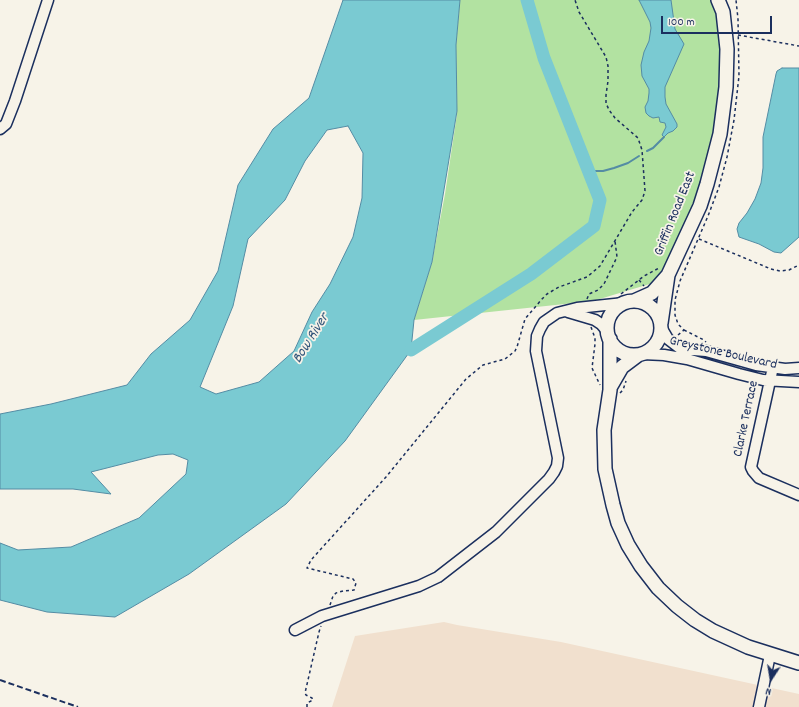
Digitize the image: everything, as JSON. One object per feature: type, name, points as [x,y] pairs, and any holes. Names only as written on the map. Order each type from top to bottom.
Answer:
[{"type":"main road","name":"Griffin Road East","points":[[625,300],[652,293],[668,275],[702,198],[720,134],[725,94],[727,49],[723,12],[718,0]]},
{"type":"main road","name":"Griffin Road East","points":[[661,325],[668,275]]},
{"type":"main road","points":[[605,389],[622,367],[640,354],[650,350],[656,344],[660,336],[661,325],[658,314],[652,307],[644,302],[625,300],[611,314],[608,322],[605,389],[604,430],[605,469],[618,523],[628,545],[641,566],[658,588],[695,620],[730,639],[770,655],[799,663]]},
{"type":"main road","points":[[608,335],[614,346],[621,351],[629,354],[640,354]]},
{"type":"street","points":[[0,129],[6,124],[15,102],[48,0]]},
{"type":"street","points":[[295,630],[322,616],[333,614],[375,599],[419,586],[438,577],[496,532],[554,472],[558,458],[536,351],[536,340],[540,329],[544,322],[556,313],[625,300]]},
{"type":"street","points":[[564,311],[595,320],[601,324],[608,335]]},
{"type":"street","name":"Greystone Boulevard","points":[[661,325],[668,340],[681,349],[701,350],[756,365],[773,368],[799,368]]},
{"type":"street","name":"Greystone Boulevard","points":[[640,354],[687,358],[739,374],[770,380],[799,382]]},
{"type":"street","name":"Clarke Terrace","points":[[773,368],[751,467],[758,478],[799,495]]},
{"type":"street","points":[[760,707],[770,655]]},
{"type":"path","points":[[333,614],[330,605],[333,596],[339,592],[354,590],[356,583],[352,579],[307,568],[307,565],[386,477],[466,379],[483,365],[505,359],[515,351],[525,319],[542,299],[547,294],[559,287],[578,281],[594,272],[600,266],[632,212],[642,200],[645,191],[642,150],[638,138],[615,118],[609,110],[606,103],[608,66],[606,57],[579,12],[575,0]]},
{"type":"path","points":[[738,35],[799,46]]},
{"type":"path","points":[[699,239],[771,270],[789,270],[799,265]]},
{"type":"path","points":[[587,301],[587,296],[589,294],[598,290],[604,284],[617,257],[615,241]]},
{"type":"path","points":[[625,300],[623,294],[644,276],[675,261]]},
{"type":"path","points":[[682,276],[676,300],[675,315],[678,324],[684,330],[704,340]]},
{"type":"path","points":[[592,324],[591,328],[594,338],[592,368],[605,389]]},
{"type":"path","points":[[674,340],[684,330]]},
{"type":"path","points":[[623,390],[628,376]]},
{"type":"path","points":[[307,707],[307,703],[313,700],[305,693],[319,632],[323,624]]},
{"type":"shaded area","points":[[444,622],[561,642],[799,694],[799,707],[332,707],[355,636]]},
{"type":"green space","points":[[460,0],[718,0],[726,34],[714,159],[663,280],[593,301],[414,320],[432,262],[445,194],[457,114],[456,45]]},
{"type":"water","name":"Bow River","points":[[343,0],[460,0],[456,45],[457,111],[432,262],[414,320],[411,350],[345,441],[286,504],[189,574],[115,617],[47,612],[0,600],[0,543],[18,550],[71,547],[139,518],[186,474],[188,460],[173,454],[158,455],[91,472],[111,494],[73,489],[0,489],[0,414],[51,404],[127,385],[151,354],[190,320],[218,271],[238,185],[273,129],[309,98]],"holes":[[[348,126],[363,153],[362,198],[353,237],[330,284],[312,312],[294,351],[259,382],[216,394],[200,387],[233,306],[248,239],[285,200],[305,161],[327,130]]]},
{"type":"water","points":[[639,0],[671,0],[675,29],[684,44],[665,87],[666,104],[677,124],[677,127],[664,137],[662,135],[666,127],[665,123],[660,122],[659,117],[653,118],[646,113],[645,107],[648,101],[649,89],[642,76],[641,65],[644,52],[649,41],[651,28],[650,22]]},
{"type":"water","points":[[782,68],[799,68],[799,237],[781,253],[774,252],[759,244],[739,237],[737,229],[739,223],[755,199],[761,183],[763,168],[763,137],[776,74],[777,71]]},
{"type":"waterway","points":[[411,350],[531,274],[594,226],[600,200],[544,58],[527,0]]},
{"type":"waterway","points":[[647,151],[653,148],[664,137]]},
{"type":"waterway","points":[[589,171],[603,171],[614,168],[628,163],[639,156]]},
{"type":"railway","points":[[0,680],[78,707]]}]
